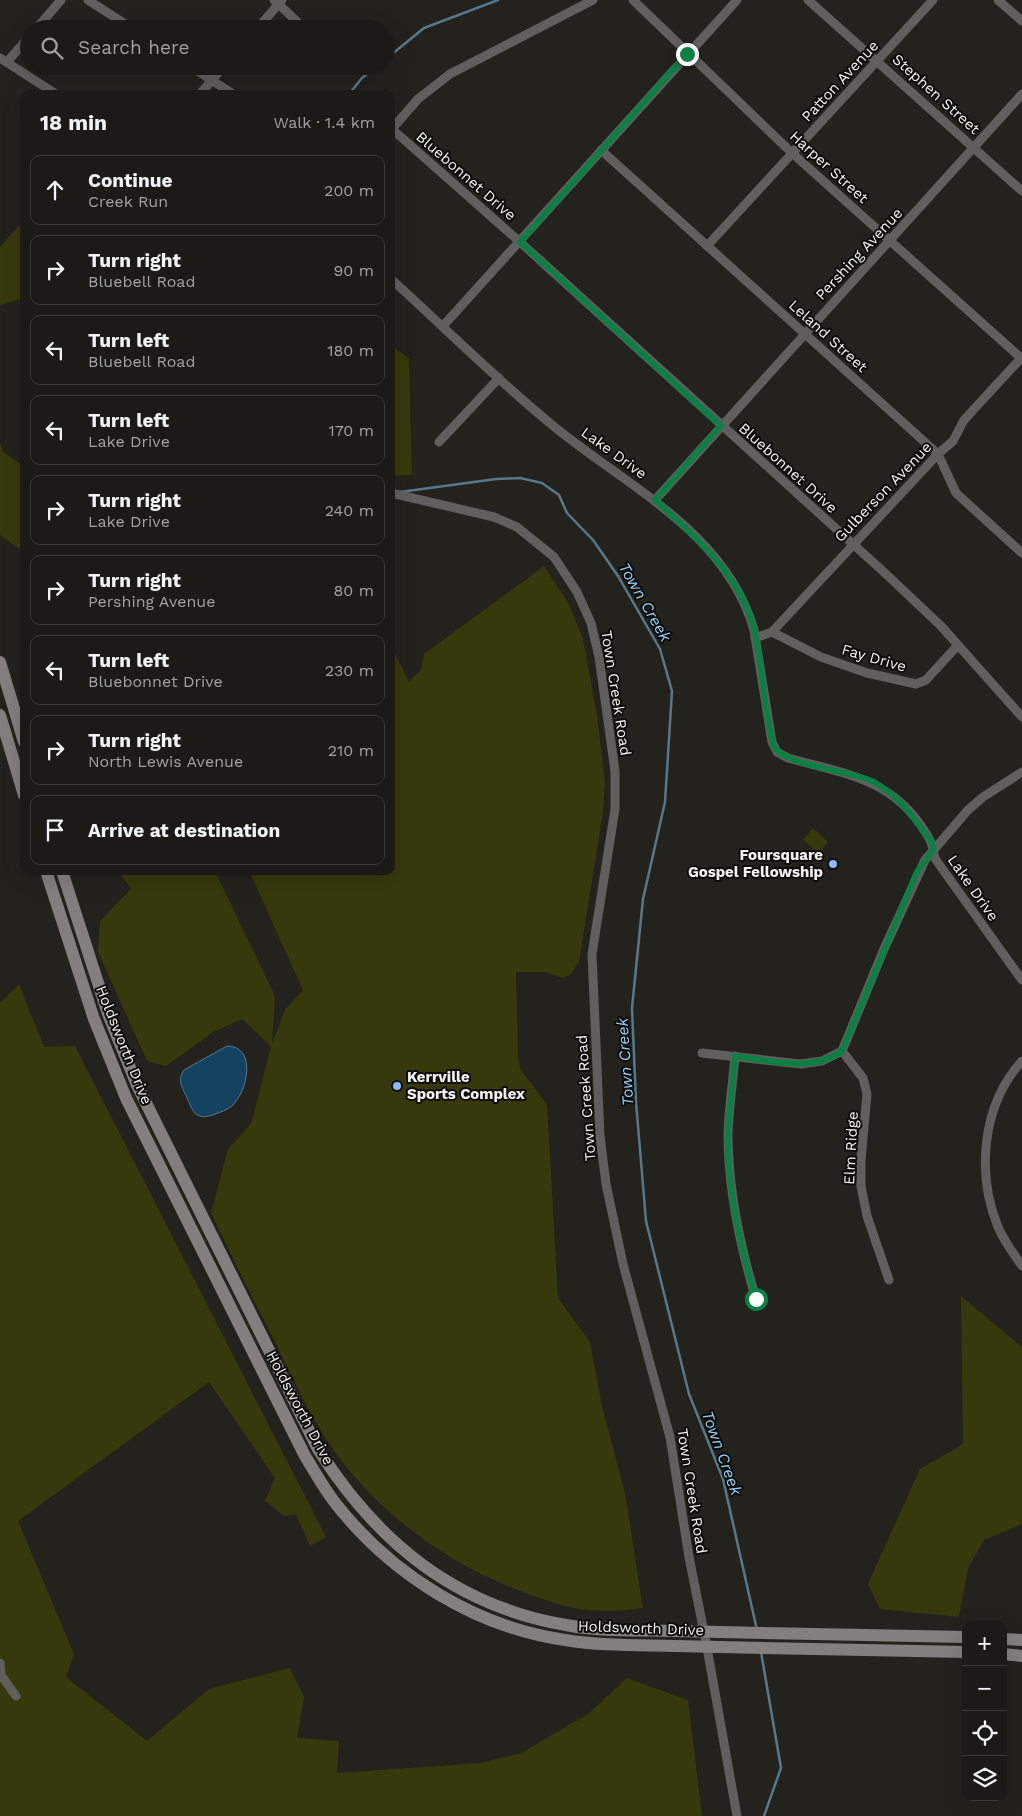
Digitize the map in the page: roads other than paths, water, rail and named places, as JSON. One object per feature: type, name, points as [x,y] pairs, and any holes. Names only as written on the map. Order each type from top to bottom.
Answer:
[{"type":"main road","points":[[0,662],[5,696],[20,732]]},
{"type":"main road","points":[[0,715],[20,782]]},
{"type":"main road","name":"Holdsworth Drive","points":[[47,875],[94,1019],[126,1098],[305,1456],[336,1504],[390,1560],[427,1588],[463,1608],[498,1623],[531,1633],[598,1644],[962,1652]]},
{"type":"main road","name":"Holdsworth Drive","points":[[63,875],[108,1014],[137,1085],[318,1449],[340,1485],[370,1519],[400,1548],[436,1576],[470,1594],[503,1609],[535,1619],[599,1629],[962,1637]]},
{"type":"main road","points":[[162,1169],[175,1162]]},
{"type":"main road","points":[[1007,1639],[1022,1640]]},
{"type":"main road","points":[[1007,1654],[1022,1656]]},
{"type":"street","points":[[44,20],[61,0]]},
{"type":"street","points":[[88,0],[118,20]]},
{"type":"street","points":[[395,126],[418,99],[450,74],[593,0]]},
{"type":"street","name":"Harper Street","points":[[633,0],[792,153],[1021,358]]},
{"type":"street","points":[[443,326],[737,0]]},
{"type":"street","name":"Stephen Street","points":[[808,0],[878,60],[1022,190]]},
{"type":"street","name":"Patton Avenue","points":[[707,246],[933,0]]},
{"type":"street","points":[[998,0],[1022,21]]},
{"type":"street","points":[[264,20],[278,1],[296,20]]},
{"type":"street","points":[[20,45],[3,60],[20,71]]},
{"type":"street","points":[[26,75],[50,90]]},
{"type":"street","points":[[204,75],[227,90]]},
{"type":"street","points":[[203,90],[216,75]]},
{"type":"street","name":"Pershing Avenue","points":[[655,500],[1022,94]]},
{"type":"street","name":"Bluebonnet Drive","points":[[395,132],[520,242],[941,626],[1022,717]]},
{"type":"street","name":"Leland Street","points":[[601,150],[938,454],[951,487],[956,493],[1022,554]]},
{"type":"street","name":"Lake Drive","points":[[395,283],[552,425],[655,500],[720,565],[746,606],[756,638],[772,742],[777,752],[788,758],[874,782],[906,807],[932,843],[936,860],[1022,980]]},
{"type":"street","name":"Gulberson Avenue","points":[[756,638],[772,632],[852,544],[938,454],[953,441],[964,420],[1021,358]]},
{"type":"street","points":[[439,442],[499,378]]},
{"type":"street","name":"Town Creek Road","points":[[395,494],[494,516],[517,527],[554,557],[577,592],[591,623],[599,657],[615,771],[615,809],[592,954],[600,1136],[606,1184],[623,1264],[670,1437],[689,1557],[737,1816]]},
{"type":"street","name":"Fay Drive","points":[[772,632],[821,657],[867,672],[916,684],[926,680],[958,645]]},
{"type":"street","points":[[702,1053],[801,1064],[822,1061],[842,1051],[917,872],[933,850],[968,810],[983,797],[1022,772]]},
{"type":"street","name":"Elm Ridge","points":[[842,1051],[863,1078],[867,1094],[861,1160],[861,1186],[867,1216],[889,1280]]},
{"type":"street","points":[[735,1056],[728,1129],[733,1197],[747,1268],[756,1299]]},
{"type":"street","points":[[1022,1061],[1007,1080],[995,1104],[987,1139],[985,1163],[997,1226],[1022,1266]]},
{"type":"street","points":[[0,1663],[1,1676],[16,1696]]},
{"type":"water","points":[[227,1046],[236,1048],[243,1053],[246,1061],[247,1070],[242,1090],[238,1099],[228,1109],[210,1116],[199,1116],[193,1110],[182,1087],[182,1074],[184,1070]]},
{"type":"waterway","name":"Town Creek","points":[[395,52],[424,28],[498,0]]},
{"type":"waterway","name":"Town Creek","points":[[352,90],[366,75]]},
{"type":"waterway","name":"Town Creek","points":[[400,492],[496,479],[520,478],[542,483],[559,495],[567,513],[593,540],[618,576],[660,649],[672,691],[665,802],[643,899],[632,1008],[636,1102],[646,1221],[689,1394],[723,1479],[757,1630]]},
{"type":"waterway","name":"Town Creek","points":[[761,1652],[781,1768],[764,1816]]},
{"type":"place","name":"Foursquare Gospel Fellowship","points":[[833,864]]},
{"type":"place","name":"Kerrville Sports Complex","points":[[397,1086]]}]
